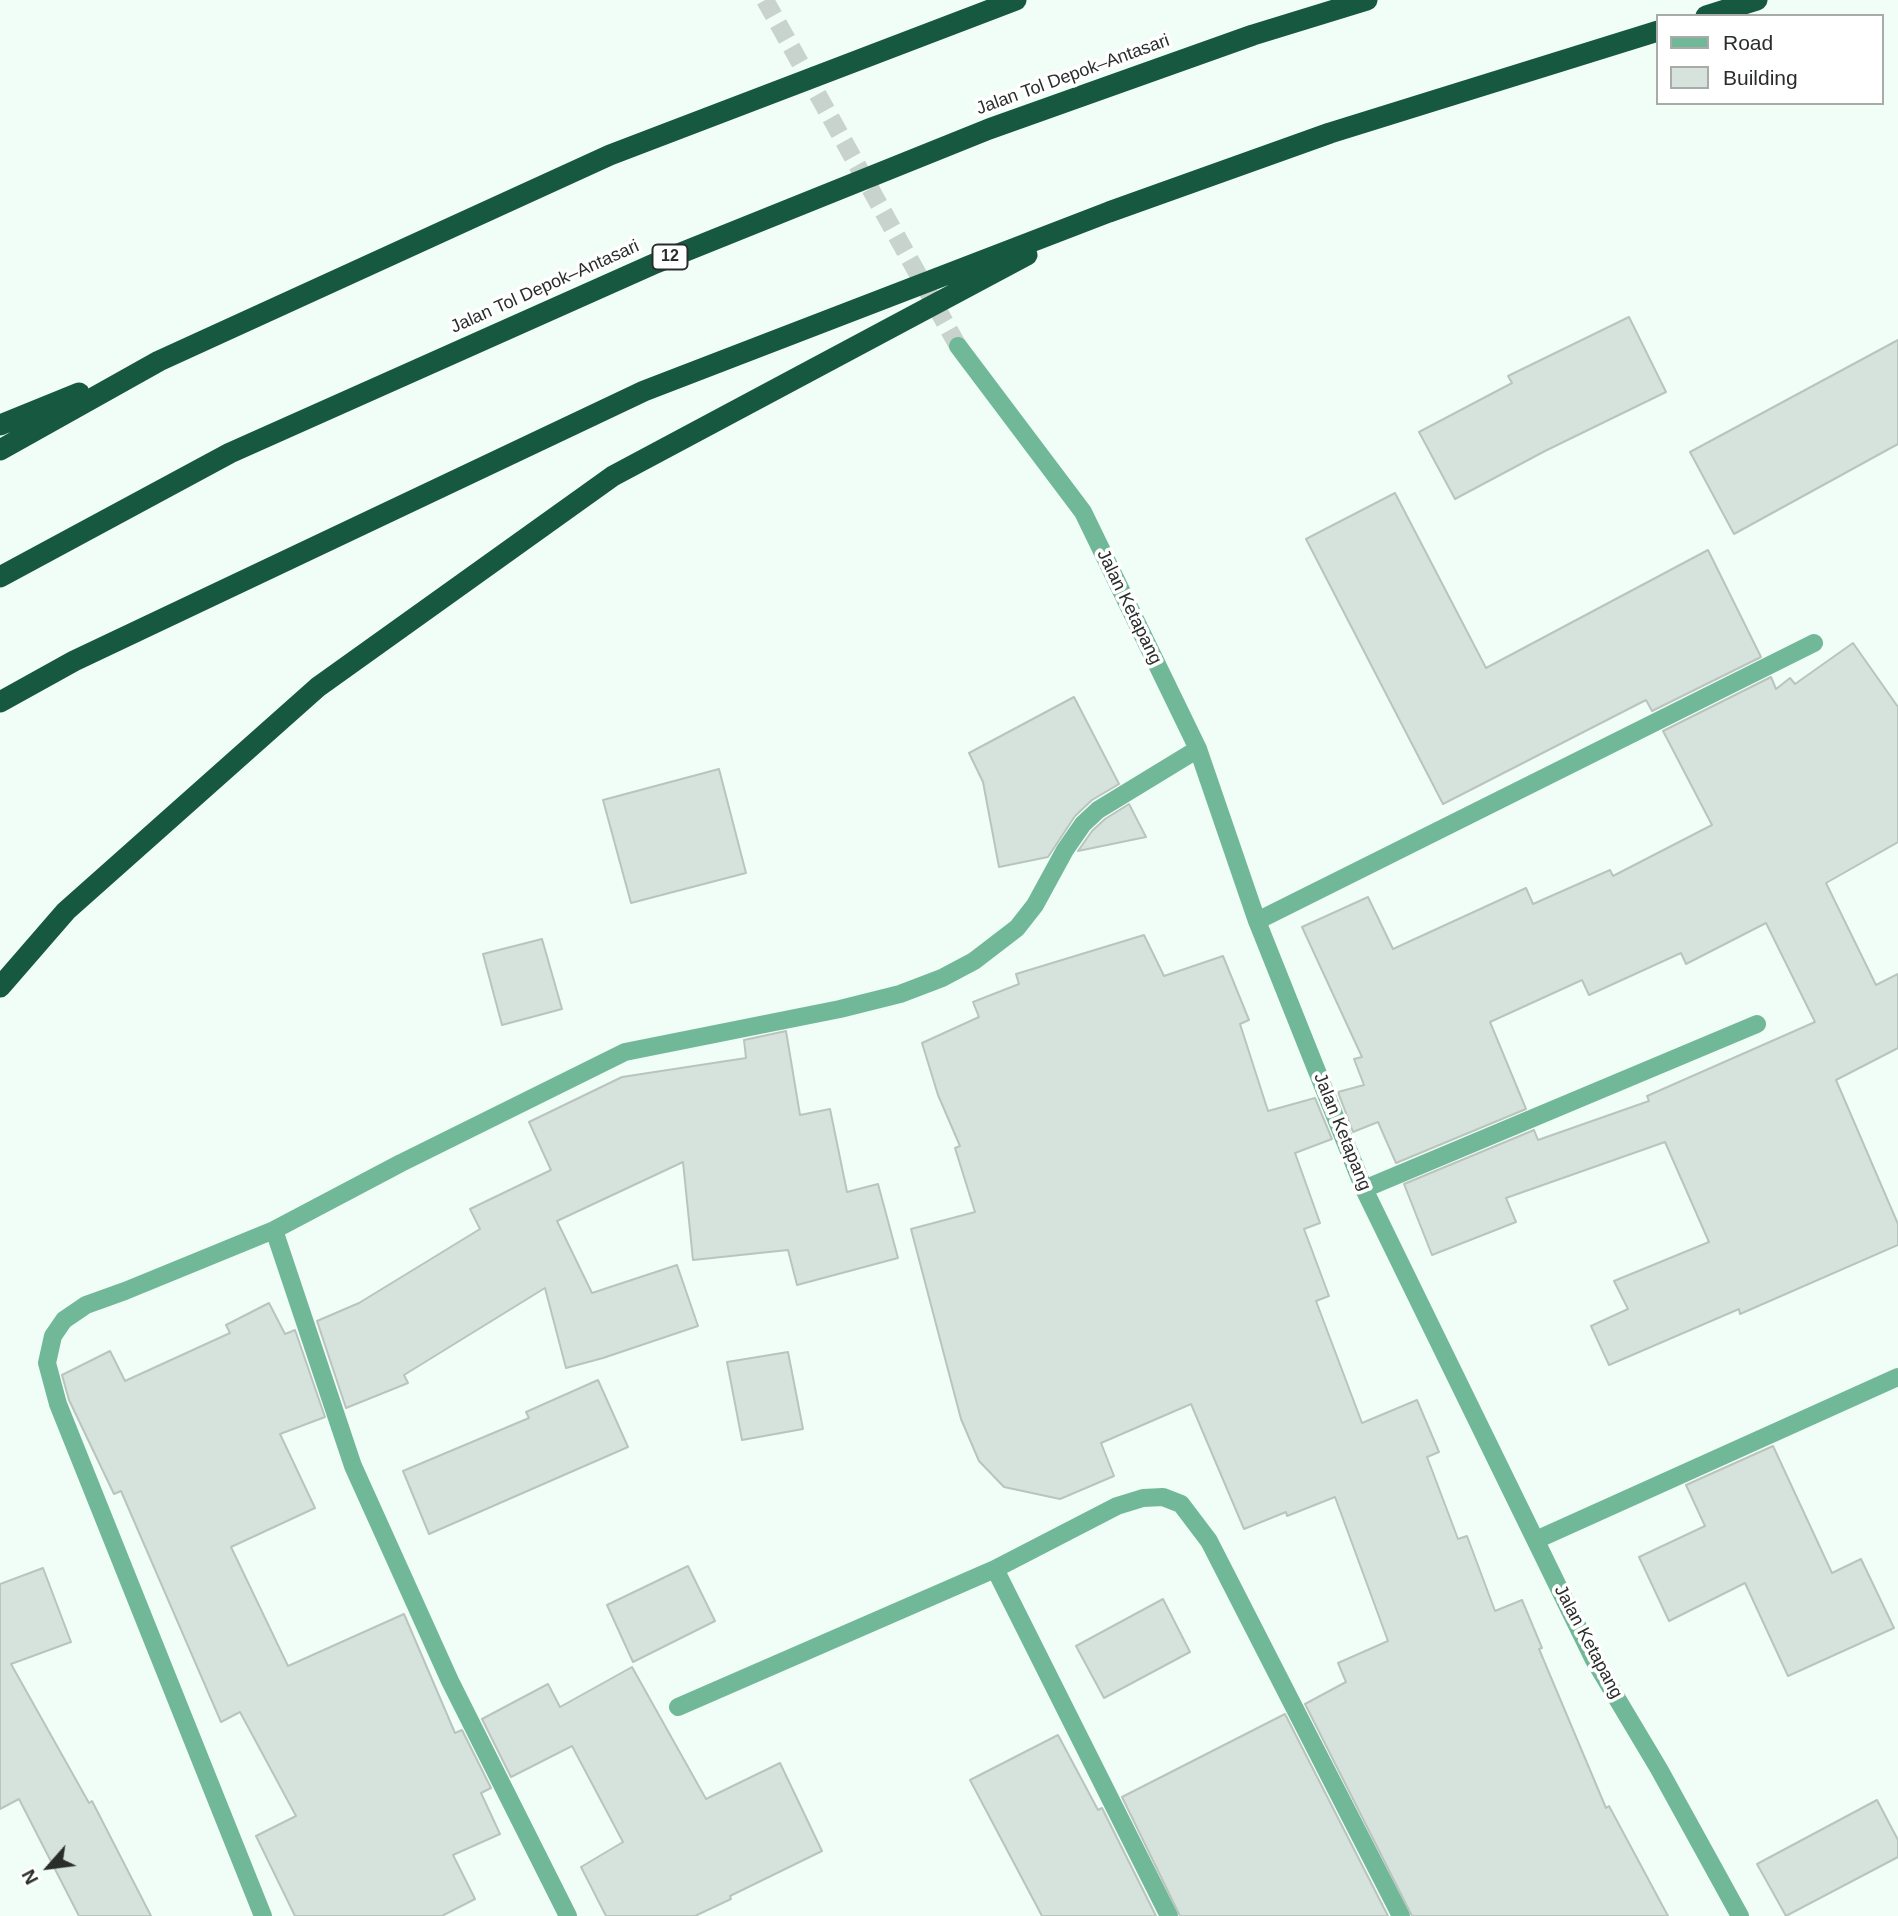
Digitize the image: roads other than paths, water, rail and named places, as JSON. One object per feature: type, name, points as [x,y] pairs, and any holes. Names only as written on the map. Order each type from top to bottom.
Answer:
[{"type":"highway","points":[[0,425],[159,360],[610,155],[1016,0]]},
{"type":"highway","name":"Jalan Tol Depok–Antasari","points":[[0,577],[230,453],[656,263],[989,129],[1253,35],[1367,0]]},
{"type":"highway","points":[[1712,14],[1757,0]]},
{"type":"highway","points":[[0,702],[74,661],[644,391],[1109,212],[1330,133],[1657,31]]},
{"type":"highway","points":[[0,987],[66,911],[318,687],[613,476],[1109,212]]},
{"type":"highway","points":[[0,450],[159,360]]},
{"type":"street","name":"Jalan Ketapang","points":[[958,346],[1083,512],[1198,749],[1257,921],[1364,1189],[1594,1660],[1659,1769],[1740,1916]]},
{"type":"street","points":[[1257,921],[1814,643]]},
{"type":"street","points":[[263,1916],[58,1404],[47,1363],[53,1336],[64,1320],[86,1305],[274,1230],[401,1163],[625,1052],[900,995],[942,978],[974,961],[1017,928],[1035,905],[1073,838],[1098,810],[1198,749]]},
{"type":"street","points":[[1364,1189],[1757,1024]]},
{"type":"street","points":[[274,1230],[353,1466],[450,1681],[568,1916]]},
{"type":"street","points":[[1536,1540],[1898,1377]]},
{"type":"street","points":[[678,1707],[995,1569],[1117,1506],[1143,1497],[1163,1497],[1181,1504],[1209,1541],[1401,1916]]},
{"type":"street","points":[[995,1569],[1170,1916]]},
{"type":"tunnel","points":[[765,0],[958,346]]}]
